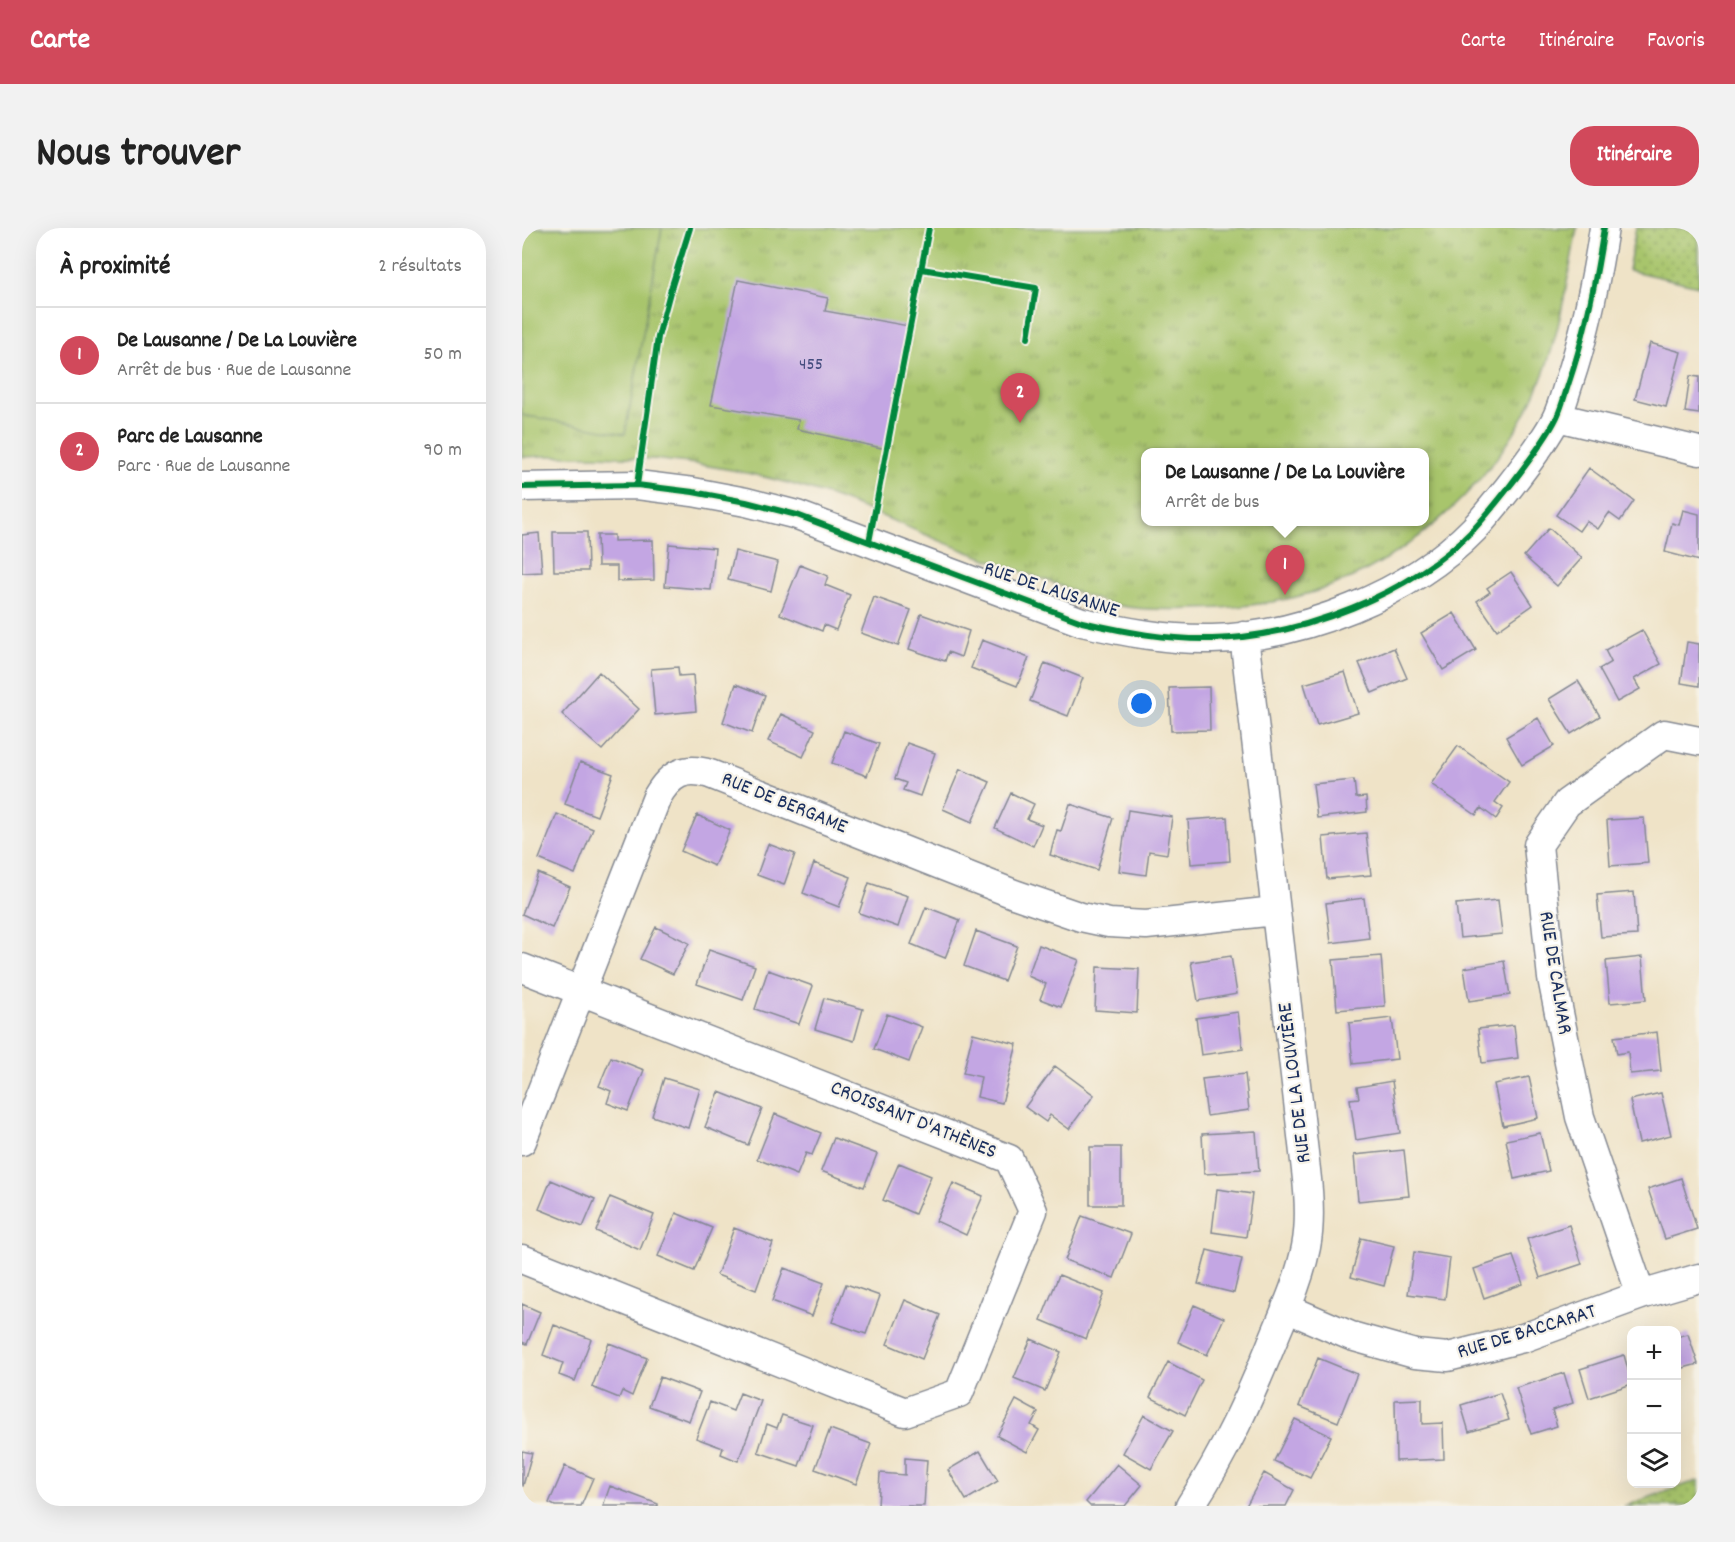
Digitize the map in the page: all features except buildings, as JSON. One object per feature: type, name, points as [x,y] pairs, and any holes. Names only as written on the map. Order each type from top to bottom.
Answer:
[{"type":"street","name":"RUE DE LAUSANNE","points":[[522,487],[637,485],[746,502],[797,515],[1082,622],[1124,632],[1212,639],[1244,636],[1318,620],[1359,605],[1388,591],[1444,554],[1473,530],[1521,472],[1557,417],[1579,354],[1605,228]]},
{"type":"street","points":[[1557,417],[1699,451]]},
{"type":"street","name":"RUE DE LA LOUVIÈRE","points":[[1190,1506],[1233,1432],[1251,1394],[1287,1308],[1306,1249],[1309,1200],[1244,636]]},
{"type":"street","name":"RUE DE CALMAR","points":[[1641,1295],[1580,1117],[1552,978],[1538,845],[1567,803],[1664,734],[1699,741]]},
{"type":"street","name":"RUE DE BERGAME","points":[[522,1141],[657,797],[664,785],[673,777],[684,772],[697,770],[710,774],[1014,894],[1081,917],[1109,923],[1146,925],[1275,911]]},
{"type":"street","name":"CROISSANT D'ATHÈNES","points":[[522,968],[1009,1159],[1033,1210],[959,1393],[905,1412],[522,1259]]},
{"type":"street","name":"RUE DE BACCARAT","points":[[1287,1308],[1351,1336],[1415,1354],[1448,1357],[1523,1338],[1641,1295],[1699,1278]]},
{"type":"green space","points":[[522,228],[1577,228],[1561,314],[1542,378],[1514,432],[1492,464],[1436,523],[1404,547],[1369,568],[1333,585],[1283,600],[1206,609],[1154,609],[1116,605],[974,554],[847,502],[793,484],[717,467],[678,462],[600,456],[522,457]]},
{"type":"green space","points":[[522,228],[662,228],[625,434],[522,415]]},
{"type":"green space","points":[[1636,228],[1699,228],[1699,286],[1628,270]]},
{"type":"green space","points":[[1699,1480],[1699,1506],[1624,1506],[1681,1488]]},
{"type":"cycle path","points":[[637,485],[658,337],[690,228]]},
{"type":"cycle path","points":[[869,542],[929,228]]},
{"type":"cycle path","points":[[522,487],[637,485],[746,502],[797,515],[1082,622],[1114,629],[1162,637],[1195,639],[1246,636],[1282,630],[1353,608],[1419,573],[1474,529],[1500,498],[1541,444],[1559,413],[1585,325],[1604,228]]},
{"type":"cycle path","points":[[922,269],[1036,288],[1028,338]]},
{"type":"place","name":"Parc de Lausanne","points":[[1020,423]]},
{"type":"place","name":"De Lausanne / De La Louvière","points":[[1285,595]]}]
